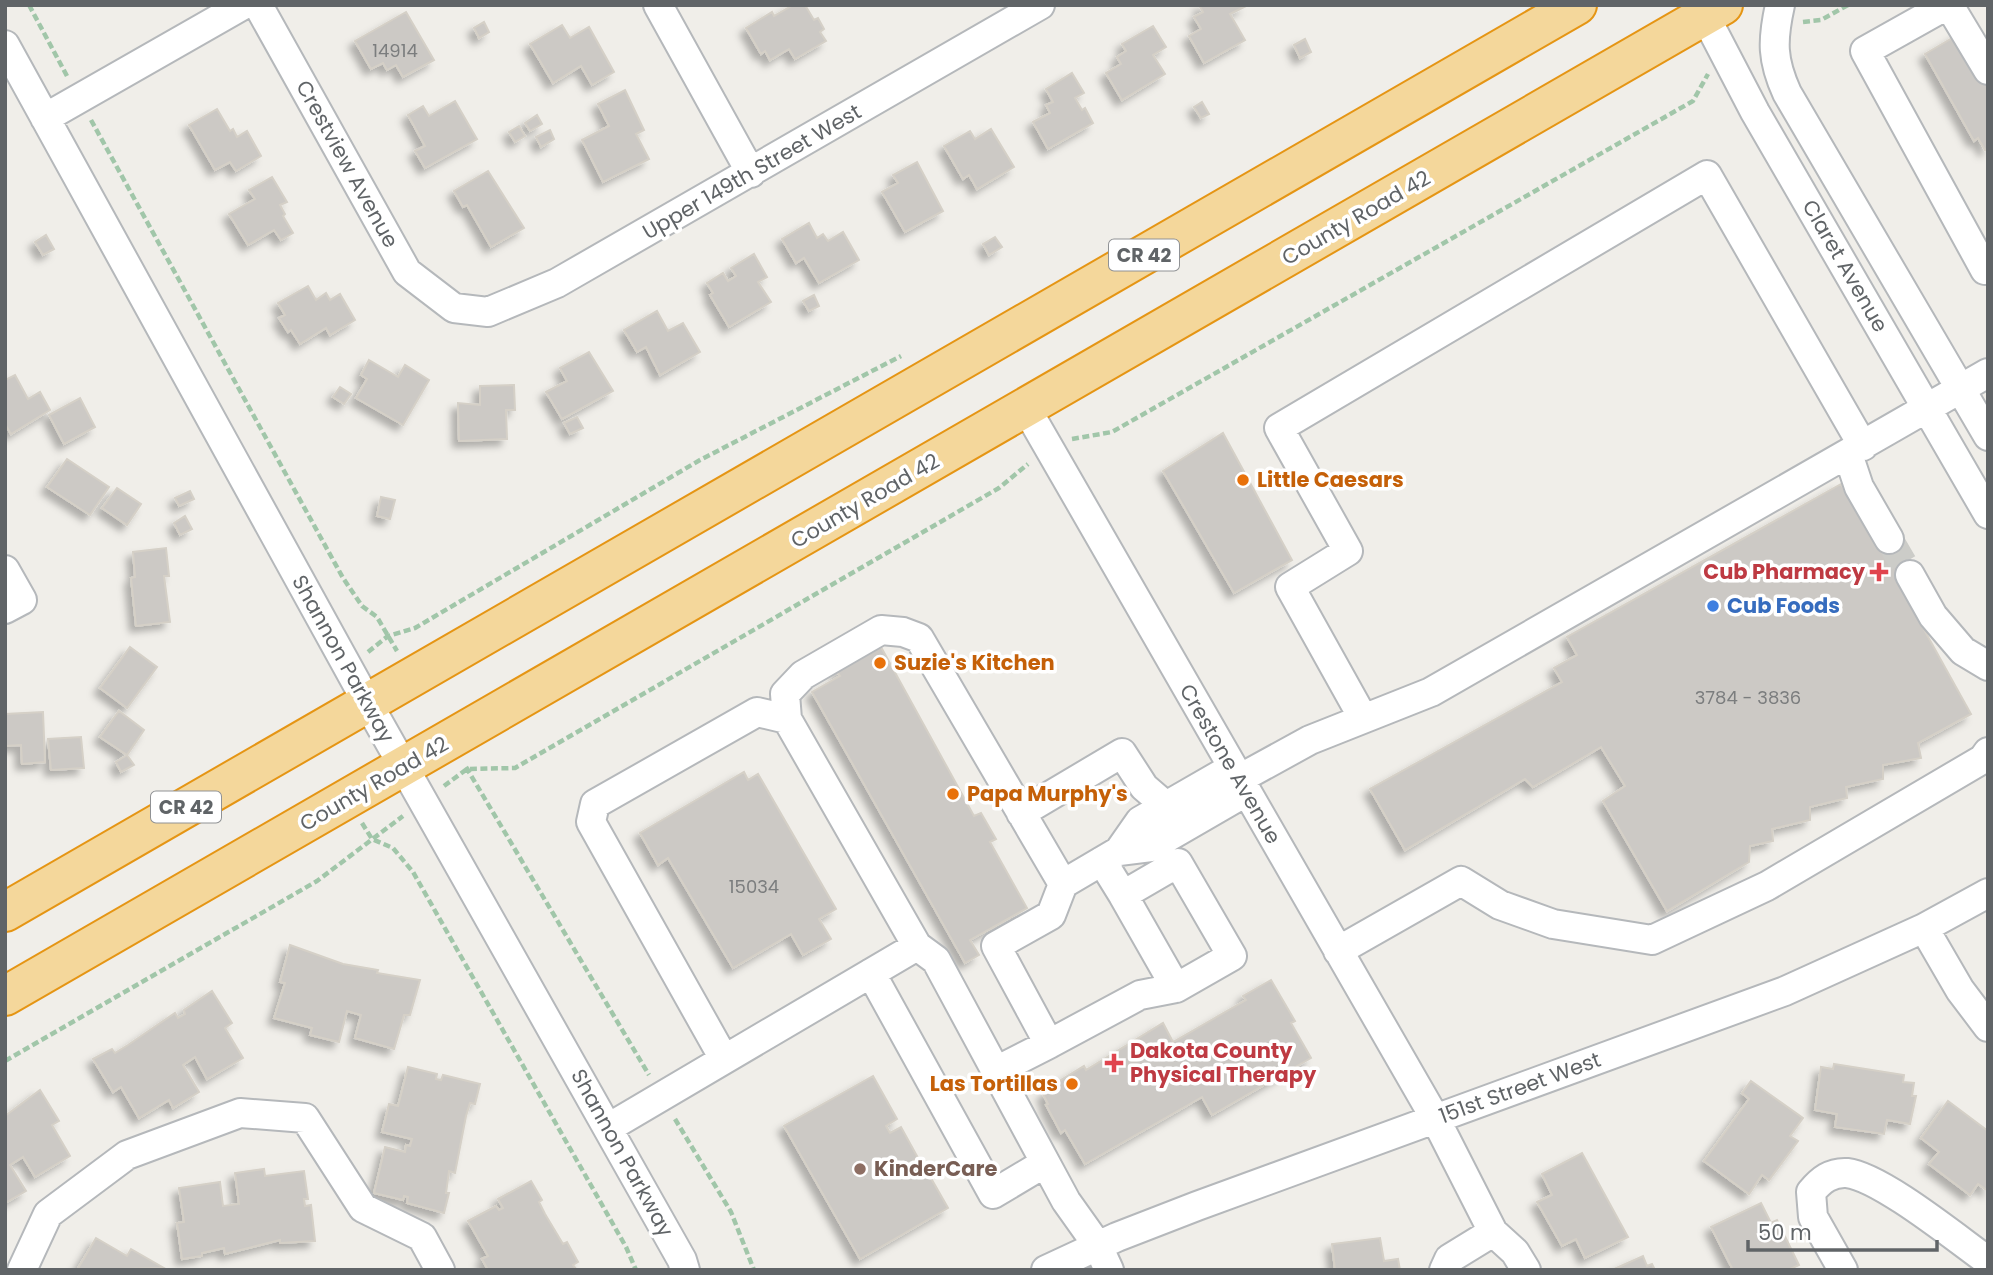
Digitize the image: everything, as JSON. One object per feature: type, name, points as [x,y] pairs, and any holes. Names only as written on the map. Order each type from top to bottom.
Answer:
[{"type":"highway","name":"CR 42","points":[[5,912],[1577,5]]},
{"type":"highway","name":"County Road 42","points":[[5,996],[1026,408],[1711,9]]},
{"type":"street","points":[[45,118],[243,5]]},
{"type":"street","name":"Crestview Avenue","points":[[258,5],[407,272],[454,308]]},
{"type":"street","points":[[657,5],[751,173]]},
{"type":"street","name":"Upper 149th Street West","points":[[454,308],[488,312],[556,283],[1040,5]]},
{"type":"street","name":"Claret Avenue","points":[[1780,5],[1773,35],[1774,52],[1779,75],[1787,93],[1988,436]]},
{"type":"street","points":[[1988,70],[1948,5],[1865,51],[1985,270],[1988,268]]},
{"type":"street","name":"Claret Avenue","points":[[1711,9],[1727,57],[1755,112],[1988,514]]},
{"type":"street","name":"Shannon Parkway","points":[[5,45],[348,668],[682,1260],[685,1270]]},
{"type":"street","points":[[1363,718],[1290,587],[1348,551],[1279,429],[1707,175],[1856,450],[1859,487],[1889,539]]},
{"type":"street","points":[[1049,1044],[996,946],[1051,915],[1063,884],[1111,856],[1151,847],[1239,780],[1310,740],[1431,691],[1988,373]]},
{"type":"street","name":"Crestone Avenue","points":[[1026,408],[1436,1120],[1493,1232],[1515,1252],[1526,1270]]},
{"type":"street","points":[[5,570],[14,605]]},
{"type":"street","points":[[1910,575],[1933,616],[1963,651],[1988,666]]},
{"type":"street","points":[[1063,884],[919,638],[903,632],[881,630],[803,674],[785,694],[787,719],[917,946],[936,960],[1066,1201],[1103,1258]]},
{"type":"street","points":[[724,1059],[591,822],[595,804],[757,712],[787,719]]},
{"type":"street","points":[[1338,951],[1461,881],[1500,905],[1553,924],[1652,940],[1767,886],[1983,759],[1988,752]]},
{"type":"street","points":[[1021,813],[1122,753],[1143,787],[1166,806]]},
{"type":"street","points":[[1111,856],[1140,821],[1166,806],[1239,780]]},
{"type":"street","points":[[1111,856],[1123,895],[1176,988]]},
{"type":"street","points":[[996,1071],[1140,995],[1176,988],[1232,956],[1178,863],[1123,895]]},
{"type":"street","name":"151st Street West","points":[[1046,1270],[1103,1258],[1197,1206],[1785,991],[1924,928],[1988,893]]},
{"type":"street","points":[[1924,928],[1960,990],[1988,1027]]},
{"type":"street","points":[[607,1128],[917,946]]},
{"type":"street","points":[[871,973],[993,1194],[1045,1163]]},
{"type":"street","points":[[22,1270],[48,1214],[127,1155],[240,1114],[305,1118],[363,1208],[422,1237],[440,1270]]},
{"type":"street","points":[[1843,1270],[1813,1217],[1811,1192],[1823,1178],[1846,1173],[1875,1182],[1988,1262],[1982,1270]]},
{"type":"street","points":[[1444,1270],[1449,1259],[1493,1232]]},
{"type":"path","points":[[29,5],[343,578],[362,606],[377,617],[388,636]]},
{"type":"path","points":[[1773,35],[1794,22],[1821,20],[1848,5]]},
{"type":"path","points":[[5,1061],[317,881],[467,769],[515,768],[999,488],[1025,466],[1066,440],[1112,432],[1693,101],[1711,68],[1727,57]]},
{"type":"path","points":[[348,668],[388,636],[415,628],[700,460],[911,351]]},
{"type":"path","points":[[467,769],[731,1212],[754,1270]]},
{"type":"path","points":[[372,839],[393,848],[413,872],[619,1235],[636,1270]]},
{"type":"building","points":[[793,5],[805,5],[814,20],[818,18],[824,29],[820,32],[826,41],[795,59],[789,49],[770,60],[765,51],[761,54],[746,28],[772,12],[774,16]]},
{"type":"building","points":[[1199,5],[1246,6],[1230,14],[1245,40],[1204,63],[1189,36],[1201,29],[1194,17],[1203,12]]},
{"type":"building","points":[[406,12],[434,60],[403,77],[396,65],[387,70],[383,63],[371,69],[355,41]]},
{"type":"building","points":[[484,22],[489,32],[479,38],[474,28]]},
{"type":"building","points":[[562,25],[570,38],[589,27],[614,72],[592,85],[581,66],[553,83],[530,44]]},
{"type":"building","points":[[1153,26],[1166,47],[1153,55],[1165,74],[1122,100],[1106,73],[1121,64],[1117,57],[1126,51],[1122,44]]},
{"type":"building","points":[[1961,33],[1988,83],[1988,149],[1985,150],[1978,138],[1974,141],[1925,54]]},
{"type":"building","points":[[1305,39],[1311,52],[1300,58],[1294,45]]},
{"type":"building","points":[[1072,73],[1084,93],[1075,98],[1082,110],[1085,108],[1093,123],[1048,149],[1033,122],[1050,113],[1046,105],[1053,102],[1046,89]]},
{"type":"building","points":[[625,90],[644,130],[636,134],[649,159],[603,182],[582,140],[609,126],[598,104]]},
{"type":"building","points":[[455,101],[477,139],[425,168],[415,151],[425,146],[408,115],[423,106],[429,116]]},
{"type":"building","points":[[1202,102],[1209,114],[1201,118],[1194,107]]},
{"type":"building","points":[[217,109],[230,131],[233,129],[237,137],[247,131],[261,156],[236,171],[230,162],[215,170],[189,125]]},
{"type":"building","points":[[537,115],[542,124],[530,131],[525,123]]},
{"type":"building","points":[[519,126],[525,136],[515,142],[509,132]]},
{"type":"building","points":[[991,129],[1014,167],[977,189],[969,175],[963,179],[944,146],[970,131],[975,139]]},
{"type":"building","points":[[550,130],[554,139],[541,147],[536,137]]},
{"type":"building","points":[[917,162],[943,211],[905,232],[882,192],[898,183],[893,175]]},
{"type":"building","points":[[488,171],[524,228],[491,247],[467,205],[463,207],[454,191]]},
{"type":"building","points":[[272,177],[287,202],[280,205],[293,233],[281,240],[274,230],[248,245],[229,214],[255,199],[249,190]]},
{"type":"building","points":[[809,223],[817,238],[823,234],[828,241],[843,232],[859,260],[819,283],[804,258],[796,263],[782,239]]},
{"type":"building","points":[[46,235],[54,249],[43,255],[35,242]]},
{"type":"building","points":[[995,237],[1002,247],[989,255],[983,244]]},
{"type":"building","points":[[754,254],[767,277],[758,282],[771,302],[729,327],[710,295],[713,293],[707,283],[723,273],[728,281],[736,276],[731,268]]},
{"type":"building","points":[[308,286],[316,300],[326,293],[330,300],[340,294],[355,320],[330,335],[326,328],[300,344],[279,318],[285,315],[278,303]]},
{"type":"building","points":[[814,295],[819,306],[809,311],[803,301]]},
{"type":"building","points":[[657,311],[668,331],[683,323],[700,352],[660,375],[646,347],[637,352],[624,330]]},
{"type":"building","points":[[589,352],[613,391],[562,419],[546,392],[567,381],[560,368]]},
{"type":"building","points":[[369,360],[398,377],[405,365],[429,380],[403,425],[356,398],[367,379],[361,375]]},
{"type":"building","points":[[15,375],[28,399],[40,392],[50,410],[11,434],[5,424],[5,380]]},
{"type":"building","points":[[514,385],[515,410],[506,410],[507,439],[459,441],[458,403],[480,405],[480,386]]},
{"type":"building","points":[[340,387],[351,394],[344,404],[333,397]]},
{"type":"building","points":[[80,398],[95,427],[64,444],[49,415]]},
{"type":"building","points":[[577,417],[583,428],[570,434],[564,423]]},
{"type":"building","points":[[1223,433],[1292,560],[1234,593],[1163,471]]},
{"type":"building","points":[[67,459],[109,487],[90,515],[47,487]]},
{"type":"building","points":[[1841,484],[1876,547],[1889,540],[1908,575],[1897,581],[1971,714],[1918,743],[1921,758],[1883,765],[1883,779],[1846,787],[1847,798],[1810,807],[1810,820],[1772,829],[1773,841],[1750,846],[1749,862],[1667,911],[1603,801],[1625,786],[1601,747],[1533,787],[1525,779],[1405,850],[1370,789],[1562,682],[1554,668],[1577,655],[1567,637]]},
{"type":"building","points":[[117,488],[141,504],[127,525],[102,508]]},
{"type":"building","points":[[190,491],[194,499],[179,506],[175,498]]},
{"type":"building","points":[[381,497],[395,500],[390,519],[377,516]]},
{"type":"building","points":[[185,516],[192,529],[180,535],[174,523]]},
{"type":"building","points":[[166,548],[169,576],[164,576],[170,622],[136,626],[131,578],[135,577],[133,552]]},
{"type":"building","points":[[130,647],[157,667],[127,708],[100,688]]},
{"type":"building","points":[[881,647],[974,816],[981,813],[996,839],[990,842],[1027,908],[970,940],[979,955],[965,963],[812,692],[840,676],[837,672]]},
{"type":"building","points":[[119,711],[144,730],[127,755],[100,737]]},
{"type":"building","points":[[43,712],[45,762],[22,764],[21,745],[5,746],[5,714]]},
{"type":"building","points":[[81,737],[84,768],[51,770],[48,739]]},
{"type":"building","points":[[127,755],[134,765],[121,772],[116,762]]},
{"type":"building","points":[[744,772],[748,780],[758,774],[836,909],[819,919],[831,939],[803,955],[791,934],[733,968],[668,858],[658,865],[640,833]]},
{"type":"building","points":[[290,945],[343,964],[420,980],[410,1015],[404,1015],[394,1049],[355,1038],[361,1015],[347,1011],[339,1042],[310,1035],[312,1028],[274,1018],[285,983],[280,982]]},
{"type":"building","points":[[1271,980],[1295,1021],[1291,1023],[1311,1058],[1212,1115],[1202,1097],[1085,1164],[1065,1130],[1061,1133],[1043,1094],[1084,1066],[1086,1070],[1163,1023],[1173,1042],[1246,1000],[1243,996]]},
{"type":"building","points":[[212,991],[232,1023],[225,1028],[243,1058],[207,1079],[195,1057],[183,1065],[199,1092],[173,1108],[169,1100],[139,1118],[121,1087],[113,1092],[93,1059],[112,1049],[115,1053],[175,1013],[178,1018],[185,1014],[184,1010]]},
{"type":"building","points":[[1834,1064],[1904,1075],[1903,1082],[1914,1083],[1912,1096],[1916,1096],[1910,1124],[1887,1120],[1884,1134],[1835,1127],[1837,1114],[1815,1110],[1821,1067],[1833,1069]]},
{"type":"building","points":[[408,1067],[437,1074],[436,1079],[441,1080],[443,1075],[480,1084],[475,1104],[470,1103],[466,1116],[455,1173],[449,1171],[446,1193],[449,1193],[444,1213],[407,1203],[408,1197],[404,1196],[403,1200],[374,1193],[385,1147],[405,1152],[406,1145],[410,1146],[412,1139],[382,1132],[389,1104],[398,1106]]},
{"type":"building","name":"KinderCare","points":[[873,1076],[897,1119],[886,1126],[890,1133],[901,1127],[918,1158],[908,1164],[913,1173],[924,1166],[948,1208],[860,1259],[784,1126]]},
{"type":"building","points":[[1751,1081],[1803,1118],[1790,1136],[1798,1141],[1769,1180],[1762,1175],[1749,1194],[1704,1161],[1749,1099],[1742,1093]]},
{"type":"building","points":[[40,1090],[59,1121],[52,1125],[70,1156],[35,1177],[23,1157],[10,1165],[26,1191],[5,1203],[5,1116]]},
{"type":"building","points":[[1948,1101],[1988,1131],[1988,1191],[1978,1184],[1970,1195],[1929,1164],[1939,1152],[1921,1138]]},
{"type":"building","points":[[1582,1153],[1628,1237],[1585,1258],[1576,1239],[1562,1246],[1537,1202],[1552,1195],[1542,1174]]},
{"type":"building","points":[[264,1169],[265,1176],[304,1171],[308,1199],[304,1199],[305,1206],[311,1205],[315,1241],[280,1243],[280,1240],[225,1254],[224,1248],[202,1253],[202,1256],[182,1259],[177,1223],[184,1222],[179,1188],[220,1182],[223,1206],[239,1204],[235,1173]]},
{"type":"building","points":[[531,1181],[542,1200],[539,1202],[545,1214],[563,1244],[567,1242],[578,1262],[573,1265],[577,1270],[488,1270],[482,1259],[488,1256],[468,1221],[496,1206],[499,1210],[503,1208],[498,1199]]},
{"type":"building","points":[[1761,1203],[1771,1223],[1777,1220],[1799,1265],[1788,1270],[1733,1270],[1711,1227]]},
{"type":"building","points":[[96,1238],[127,1256],[131,1249],[164,1268],[77,1270]]},
{"type":"building","points":[[1380,1238],[1384,1261],[1398,1259],[1400,1270],[1335,1270],[1332,1244]]},
{"type":"building","points":[[1643,1256],[1647,1266],[1652,1264],[1655,1270],[1612,1270]]},
{"type":"tunnel","points":[[1889,539],[1910,575]]},
{"type":"place","name":"Little Caesars","points":[[1243,480]]},
{"type":"place","name":"Cub Pharmacy","points":[[1879,572]]},
{"type":"place","name":"Cub Foods","points":[[1713,606]]},
{"type":"place","name":"Suzie's Kitchen","points":[[880,663]]},
{"type":"place","name":"Papa Murphy's","points":[[953,794]]},
{"type":"place","name":"Dakota County Physical Therapy","points":[[1114,1063]]},
{"type":"place","name":"Las Tortillas","points":[[1072,1084]]},
{"type":"place","name":"KinderCare","points":[[860,1169]]}]
